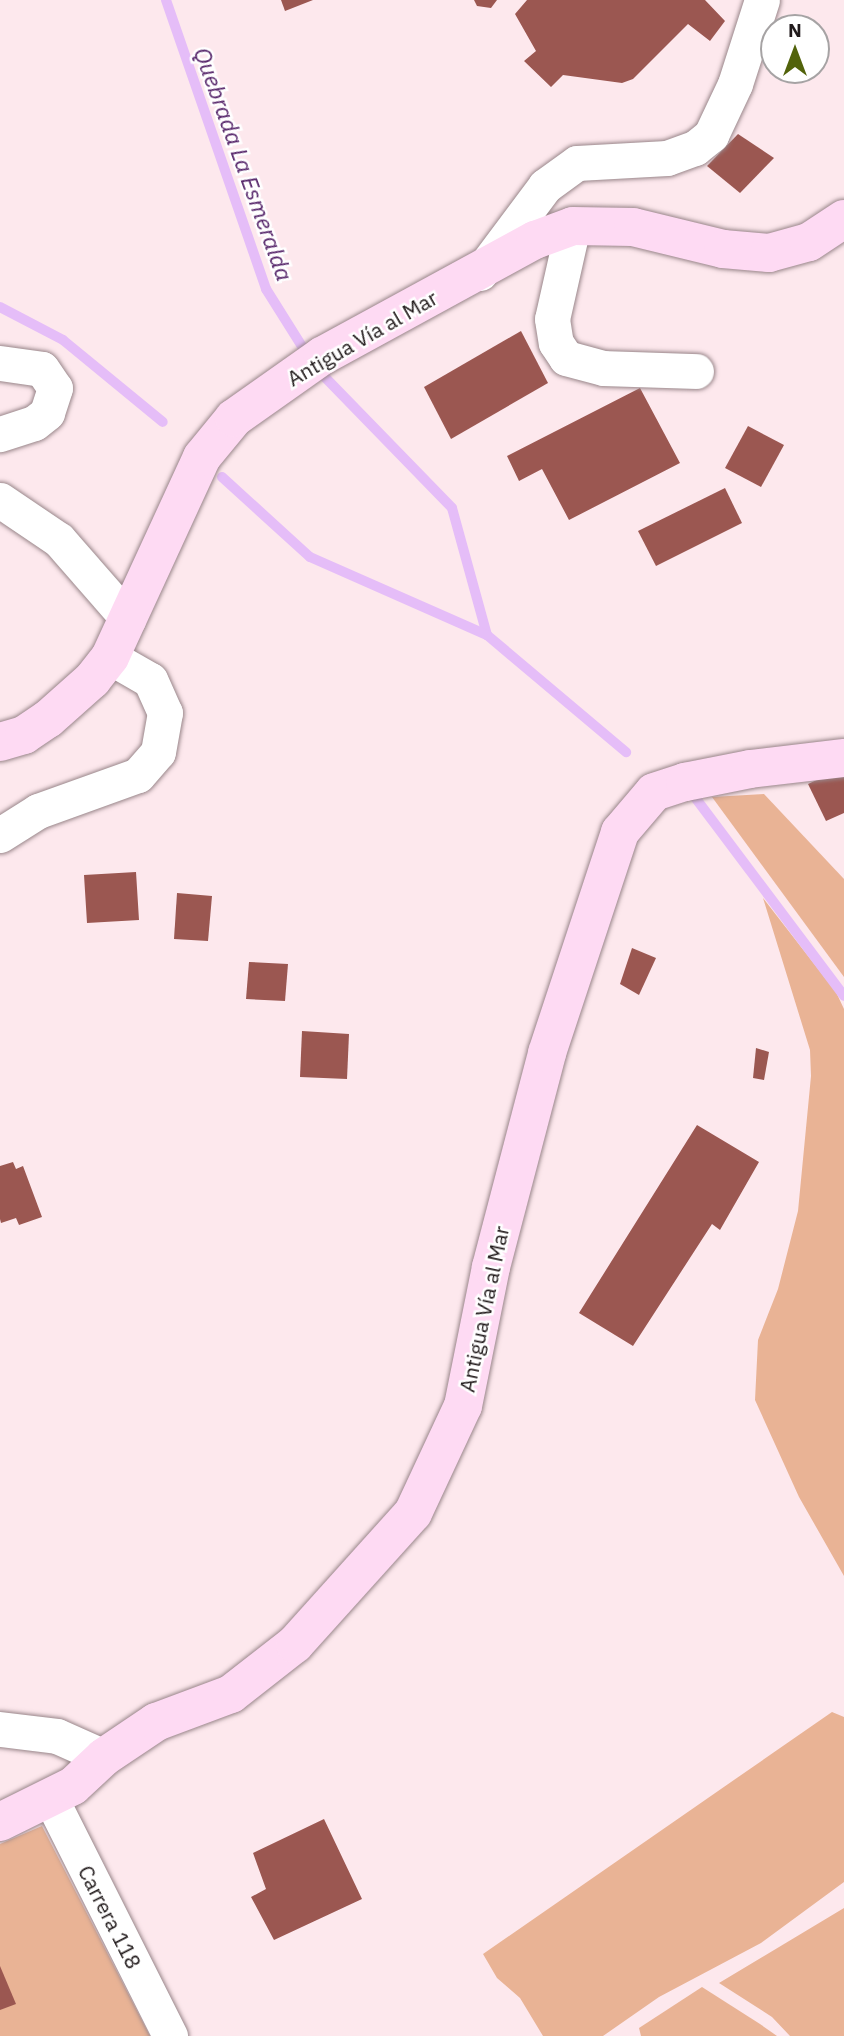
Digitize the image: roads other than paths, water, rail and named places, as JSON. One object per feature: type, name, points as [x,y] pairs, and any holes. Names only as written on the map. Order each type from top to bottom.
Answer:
[{"type":"main road","name":"Antigua Vía al Mar","points":[[0,742],[24,735],[48,719],[110,657],[175,507],[202,457],[234,418],[309,365],[480,273],[534,240],[573,226],[633,226],[723,249],[769,253],[809,242],[844,219]]},
{"type":"main road","name":"Antigua Vía al Mar","points":[[0,1822],[73,1786],[104,1757],[156,1722],[230,1694],[295,1644],[413,1513],[463,1406],[491,1267],[547,1052],[620,832],[654,792],[685,782],[844,758]]},
{"type":"street","points":[[480,273],[545,186],[577,163],[667,159],[695,148],[711,135],[734,84],[762,0]]},
{"type":"street","points":[[573,226],[552,319],[556,343],[566,358],[604,368],[696,371]]},
{"type":"street","points":[[0,363],[42,369],[55,388],[47,413],[34,423],[0,434]]},
{"type":"street","points":[[0,500],[59,540],[128,620]]},
{"type":"street","points":[[0,835],[38,811],[138,775],[158,752],[164,713],[150,680],[110,657]]},
{"type":"street","points":[[0,1729],[57,1736],[104,1757]]},
{"type":"street","name":"Carrera 118","points":[[51,1799],[170,2036]]},
{"type":"waterway","name":"Quebrada La Esmeralda","points":[[166,0],[266,289],[308,356]]},
{"type":"waterway","points":[[0,307],[63,340],[163,422]]},
{"type":"waterway","name":"Quebrada La Esmeralda","points":[[316,368],[452,508],[487,635],[626,752]]},
{"type":"waterway","points":[[222,477],[310,557],[487,635]]},
{"type":"waterway","name":"Quebrada La Esmeralda","points":[[694,796],[844,996]]}]
